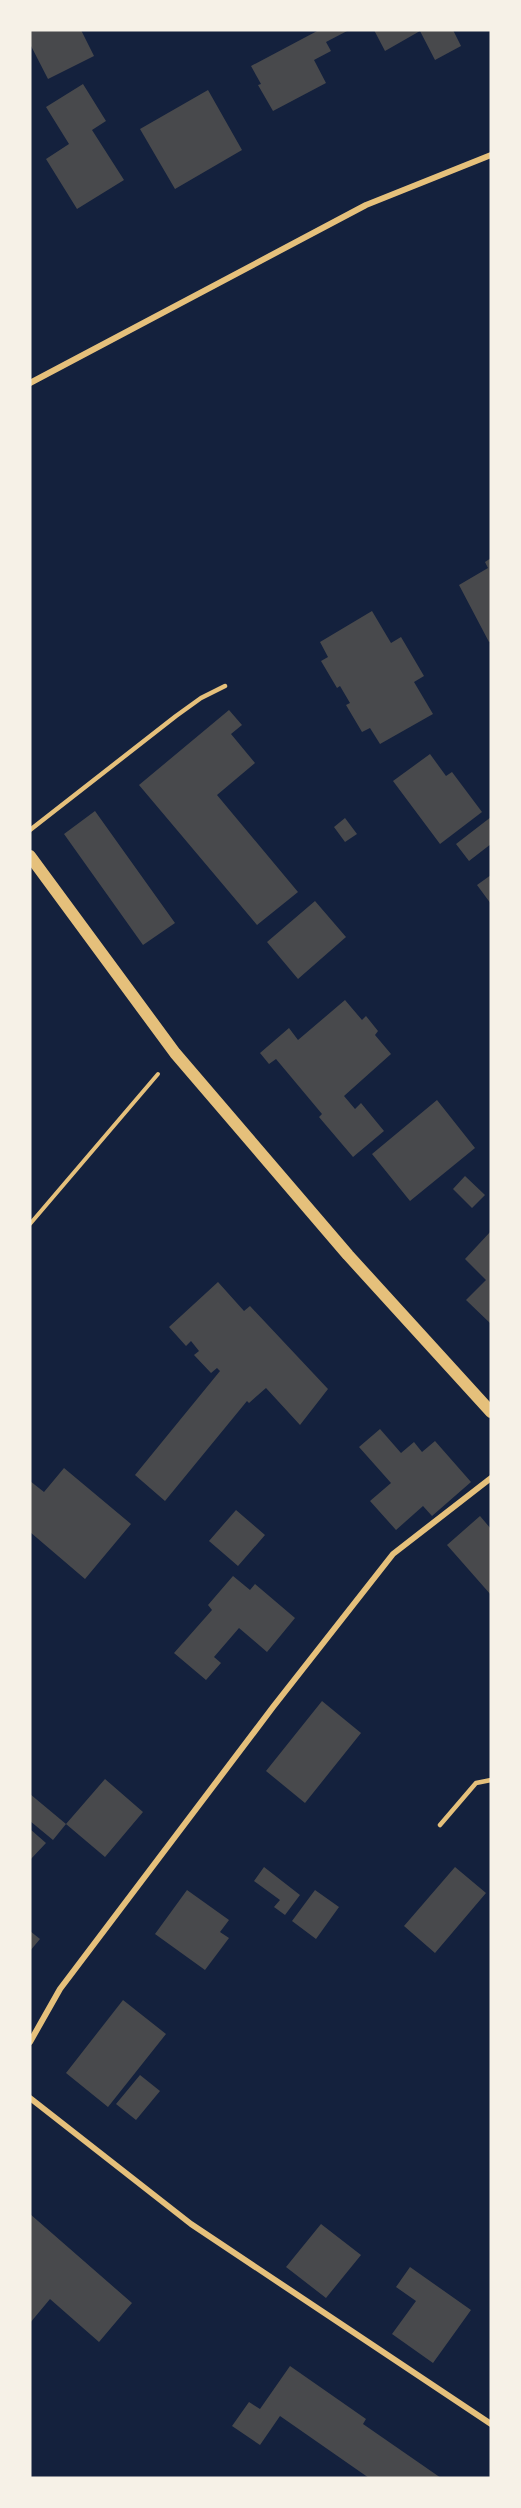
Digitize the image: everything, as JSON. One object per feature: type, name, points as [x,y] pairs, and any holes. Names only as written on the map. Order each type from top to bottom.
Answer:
[{"type":"main road","points":[[30,856],[176,1053],[348,1255],[491,1412]]},
{"type":"street","points":[[30,383],[366,205],[491,155]]},
{"type":"street","points":[[30,2042],[60,1989],[273,1707],[393,1554],[491,1478]]},
{"type":"street","points":[[30,2098],[191,2223],[491,2424]]},
{"type":"lane","points":[[30,830],[201,698],[225,686]]},
{"type":"lane","points":[[440,1825],[476,1783],[491,1780]]},
{"type":"path","points":[[30,1224],[176,1053]]},
{"type":"building","points":[[30,30],[81,30],[94,56],[48,79],[30,44]]},
{"type":"building","points":[[319,30],[349,30],[326,42],[331,51],[314,60],[326,83],[273,111],[258,85],[261,84],[251,66]]},
{"type":"building","points":[[374,30],[453,30],[461,46],[435,60],[420,31],[385,51]]},
{"type":"building","points":[[83,84],[106,121],[92,130],[124,180],[77,209],[46,159],[69,144],[46,107]]},
{"type":"building","points":[[208,90],[242,150],[175,189],[140,129]]},
{"type":"building","points":[[491,558],[491,641],[489,642],[459,585],[488,568],[485,562]]},
{"type":"building","points":[[372,611],[391,643],[401,637],[424,676],[414,682],[433,714],[380,744],[370,728],[362,732],[346,705],[350,703],[340,686],[337,688],[321,661],[328,657],[320,642]]},
{"type":"building","points":[[229,710],[242,725],[231,734],[255,763],[217,795],[298,892],[257,925],[139,785]]},
{"type":"building","points":[[430,754],[446,776],[452,772],[482,812],[440,844],[393,781]]},
{"type":"building","points":[[95,811],[175,923],[143,945],[64,834]]},
{"type":"building","points":[[491,817],[491,844],[469,861],[456,844]]},
{"type":"building","points":[[345,818],[357,834],[345,842],[334,827]]},
{"type":"building","points":[[491,875],[491,904],[477,885]]},
{"type":"building","points":[[315,901],[346,937],[298,979],[267,942]]},
{"type":"building","points":[[345,1000],[362,1020],[366,1016],[378,1031],[375,1035],[391,1054],[344,1096],[355,1109],[361,1103],[384,1131],[353,1157],[319,1117],[322,1114],[276,1059],[269,1064],[260,1053],[289,1028],[298,1040]]},
{"type":"building","points":[[437,1100],[475,1148],[410,1201],[372,1154]]},
{"type":"building","points":[[465,1176],[485,1195],[472,1208],[453,1189]]},
{"type":"building","points":[[491,1231],[491,1324],[466,1300],[486,1280],[465,1259]]},
{"type":"building","points":[[218,1282],[244,1311],[250,1306],[328,1389],[300,1425],[266,1388],[249,1403],[247,1401],[165,1501],[135,1475],[220,1371],[217,1368],[211,1373],[194,1355],[199,1351],[191,1341],[186,1346],[169,1327]]},
{"type":"building","points":[[380,1429],[401,1453],[414,1442],[422,1452],[435,1441],[471,1482],[432,1516],[423,1506],[396,1530],[370,1501],[391,1483],[359,1447]]},
{"type":"building","points":[[64,1468],[131,1524],[85,1579],[30,1532],[30,1481],[44,1492]]},
{"type":"building","points":[[236,1510],[265,1535],[238,1566],[209,1541]]},
{"type":"building","points":[[480,1516],[491,1529],[491,1595],[447,1545]]},
{"type":"building","points":[[233,1576],[250,1590],[255,1584],[295,1618],[267,1652],[239,1628],[214,1657],[221,1663],[206,1680],[174,1653],[212,1610],[208,1605]]},
{"type":"building","points":[[322,1701],[361,1733],[305,1803],[266,1771]]},
{"type":"building","points":[[105,1779],[143,1812],[105,1857],[66,1824]]},
{"type":"building","points":[[30,1794],[66,1824],[53,1840],[30,1821]]},
{"type":"building","points":[[30,1829],[46,1843],[30,1860]]},
{"type":"building","points":[[264,1867],[300,1895],[285,1915],[274,1907],[280,1900],[254,1881]]},
{"type":"building","points":[[455,1867],[486,1893],[435,1953],[404,1926]]},
{"type":"building","points":[[187,1890],[229,1920],[220,1932],[229,1938],[205,1970],[155,1934]]},
{"type":"building","points":[[315,1890],[339,1907],[316,1939],[292,1921]]},
{"type":"building","points":[[30,1931],[40,1939],[30,1951]]},
{"type":"building","points":[[123,2000],[166,2034],[108,2107],[66,2073]]},
{"type":"building","points":[[140,2075],[160,2091],[136,2120],[116,2104]]},
{"type":"building","points":[[30,2214],[132,2303],[99,2342],[50,2299],[30,2323]]},
{"type":"building","points":[[321,2224],[361,2255],[326,2298],[286,2267]]},
{"type":"building","points":[[410,2267],[471,2310],[433,2363],[392,2334],[416,2301],[396,2287]]},
{"type":"building","points":[[290,2366],[366,2419],[363,2424],[441,2478],[369,2478],[280,2416],[260,2445],[232,2426],[249,2402],[260,2409]]}]
